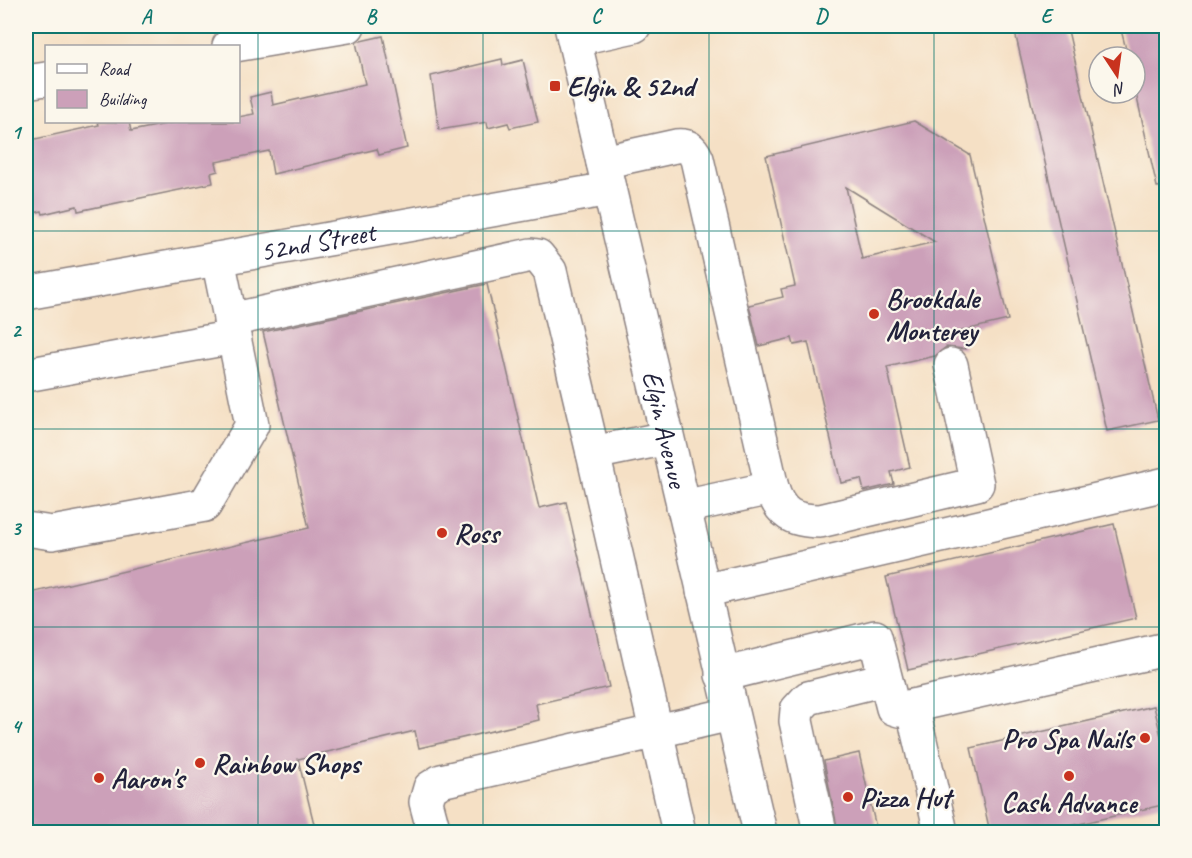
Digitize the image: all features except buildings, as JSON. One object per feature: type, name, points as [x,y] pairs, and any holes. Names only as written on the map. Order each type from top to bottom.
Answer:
[{"type":"street","points":[[235,45],[348,26]]},
{"type":"street","points":[[572,32],[634,26]]},
{"type":"street","name":"Elgin Avenue","points":[[572,32],[760,832]]},
{"type":"street","points":[[26,82],[45,79]]},
{"type":"street","name":"52nd Street","points":[[26,293],[218,259],[606,176],[676,146],[685,145],[693,150],[697,159],[772,488]]},
{"type":"street","points":[[26,375],[232,328],[531,255],[538,256],[550,271],[679,832]]},
{"type":"street","points":[[26,529],[52,533],[205,505],[252,425],[218,259]]},
{"type":"street","points":[[683,507],[772,488],[776,503],[789,515],[802,521],[820,521],[977,484],[951,365]]},
{"type":"street","points":[[593,453],[667,438]]},
{"type":"street","points":[[703,591],[1167,484]]},
{"type":"street","points":[[723,675],[875,637],[893,708],[899,710],[1167,649]]},
{"type":"street","points":[[820,832],[796,722],[796,710],[808,698],[885,679]]},
{"type":"street","points":[[912,706],[941,832]]},
{"type":"street","points":[[434,832],[426,802],[430,788],[441,781],[731,714]]},
{"type":"place","name":"Elgin & 52nd","points":[[555,86]]},
{"type":"place","name":"Brookdale Monterey","points":[[874,314]]},
{"type":"place","name":"Ross","points":[[442,533]]},
{"type":"place","name":"Pro Spa Nails","points":[[1145,738]]},
{"type":"place","name":"Rainbow Shops","points":[[200,763]]},
{"type":"place","name":"Cash Advance","points":[[1069,776]]},
{"type":"place","name":"Aaron's","points":[[99,778]]},
{"type":"place","name":"Pizza Hut","points":[[848,797]]}]
